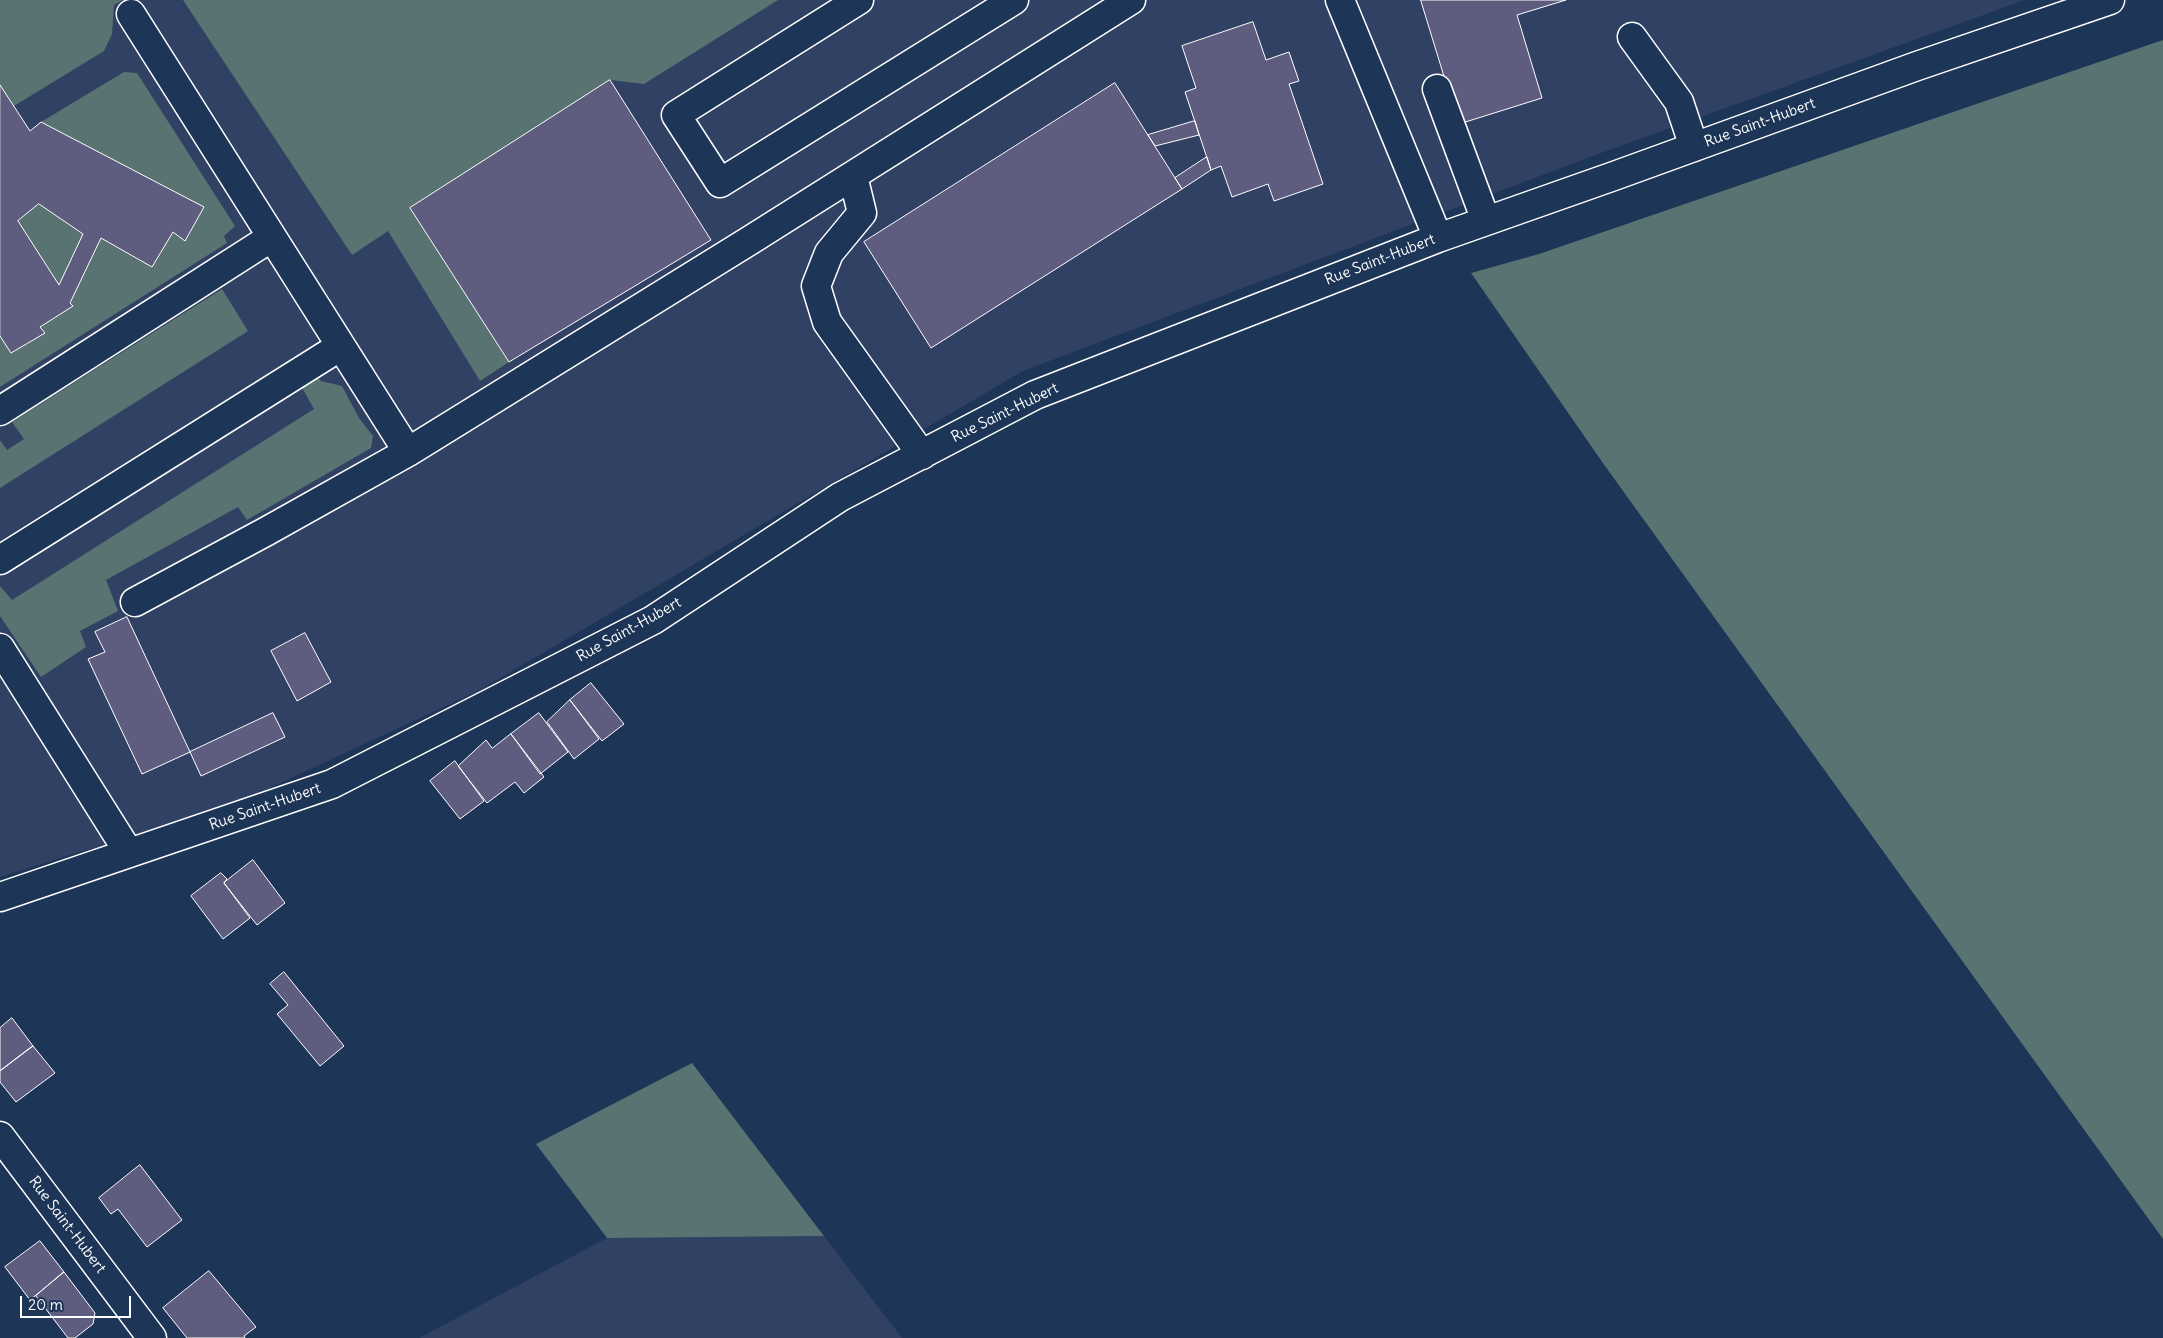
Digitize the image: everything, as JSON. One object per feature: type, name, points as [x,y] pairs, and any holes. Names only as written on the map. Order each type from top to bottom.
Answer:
[{"type":"street","points":[[859,0],[676,115],[720,183],[1014,0]]},
{"type":"street","points":[[135,602],[268,531],[408,452],[853,176],[1131,0]]},
{"type":"street","points":[[1340,0],[1438,238]]},
{"type":"street","name":"Rue Saint-Hubert","points":[[0,897],[332,784],[652,620],[840,497],[1035,395],[1438,238],[1917,66],[2110,0]]},
{"type":"street","points":[[131,14],[408,452]]},
{"type":"street","points":[[1632,37],[1679,102],[1694,147]]},
{"type":"street","points":[[1437,89],[1486,221]]},
{"type":"street","points":[[853,176],[862,213],[829,252],[816,286],[827,322],[922,454]]},
{"type":"street","points":[[0,410],[272,238]]},
{"type":"street","points":[[0,560],[341,346]]},
{"type":"street","points":[[0,648],[129,853]]},
{"type":"street","name":"Rue Saint-Hubert","points":[[0,1136],[152,1338]]},
{"type":"shaded area","points":[[0,0],[2025,0],[1601,153],[1023,371],[480,690],[240,802],[0,877]]},
{"type":"shaded area","points":[[824,1236],[902,1338],[419,1338],[607,1238]]},
{"type":"green space","points":[[0,0],[123,0],[114,5],[112,34],[104,51],[14,106],[0,85]]},
{"type":"green space","points":[[183,0],[778,0],[644,84],[610,80],[410,208],[509,362],[480,381],[388,231],[352,255]]},
{"type":"green space","points":[[2163,40],[2163,1239],[1605,466],[1471,273],[1539,254]]},
{"type":"green space","points":[[124,72],[137,73],[235,226],[224,236],[227,243],[0,387],[0,336],[11,353],[44,333],[40,327],[73,306],[70,303],[101,238],[152,267],[173,232],[185,241],[204,208],[41,122]]},
{"type":"green space","points":[[39,204],[83,234],[59,285],[18,221]]},
{"type":"green space","points":[[222,289],[248,331],[0,488],[0,440],[7,450],[24,439],[12,422]]},
{"type":"green space","points":[[315,374],[321,381],[342,386],[359,418],[373,436],[371,448],[247,520],[238,507],[106,580],[118,611],[80,631],[86,647],[41,677],[0,616],[0,586],[12,600],[314,409],[301,386]]},
{"type":"green space","points":[[692,1063],[824,1236],[607,1238],[536,1144]]},
{"type":"building","points":[[1421,0],[1566,0],[1517,15],[1542,98],[1459,124]]},
{"type":"building","points":[[1253,22],[1266,60],[1289,52],[1299,81],[1289,84],[1323,184],[1274,201],[1268,184],[1232,197],[1221,166],[1211,170],[1185,92],[1196,88],[1182,46]]},
{"type":"building","points":[[610,80],[711,240],[509,362],[410,208]]},
{"type":"building","points":[[1115,83],[1182,189],[931,348],[864,242]]},
{"type":"building","points":[[0,85],[30,131],[41,122],[204,207],[185,241],[173,232],[152,267],[101,238],[70,303],[73,306],[40,327],[45,333],[11,353],[0,336]],"holes":[[[39,204],[83,234],[59,285],[18,221]]]},
{"type":"building","points":[[1195,121],[1199,135],[1155,146],[1148,135]]},
{"type":"building","points":[[1207,157],[1211,170],[1182,189],[1175,178]]},
{"type":"building","points":[[127,617],[190,752],[142,774],[88,659],[105,652],[95,632]]},
{"type":"building","points":[[305,633],[331,682],[297,701],[271,651]]},
{"type":"building","points":[[591,683],[624,724],[602,741],[570,700]]},
{"type":"building","points":[[570,700],[599,739],[574,759],[547,722]]},
{"type":"building","points":[[273,713],[285,737],[201,776],[190,752]]},
{"type":"building","points":[[539,713],[568,752],[540,774],[511,734]]},
{"type":"building","points":[[511,734],[544,777],[524,793],[515,782],[487,803],[458,766],[486,740],[492,748]]},
{"type":"building","points":[[455,761],[484,801],[460,819],[430,781]]},
{"type":"building","points":[[253,860],[285,903],[257,925],[224,883]]},
{"type":"building","points":[[221,873],[227,879],[224,883],[250,918],[223,939],[191,896]]},
{"type":"building","points":[[284,972],[344,1046],[320,1066],[277,1014],[288,1005],[270,984]]},
{"type":"building","points":[[12,1018],[33,1046],[0,1071],[0,1028]]},
{"type":"building","points":[[33,1046],[55,1073],[16,1102],[0,1082],[0,1071]]},
{"type":"building","points":[[140,1165],[182,1220],[147,1247],[118,1209],[111,1214],[99,1198]]},
{"type":"building","points":[[40,1241],[64,1272],[30,1300],[5,1267]]},
{"type":"building","points":[[209,1271],[256,1327],[244,1336],[245,1338],[187,1338],[163,1308]]},
{"type":"building","points":[[64,1272],[95,1313],[93,1324],[75,1338],[68,1338],[36,1296]]}]
